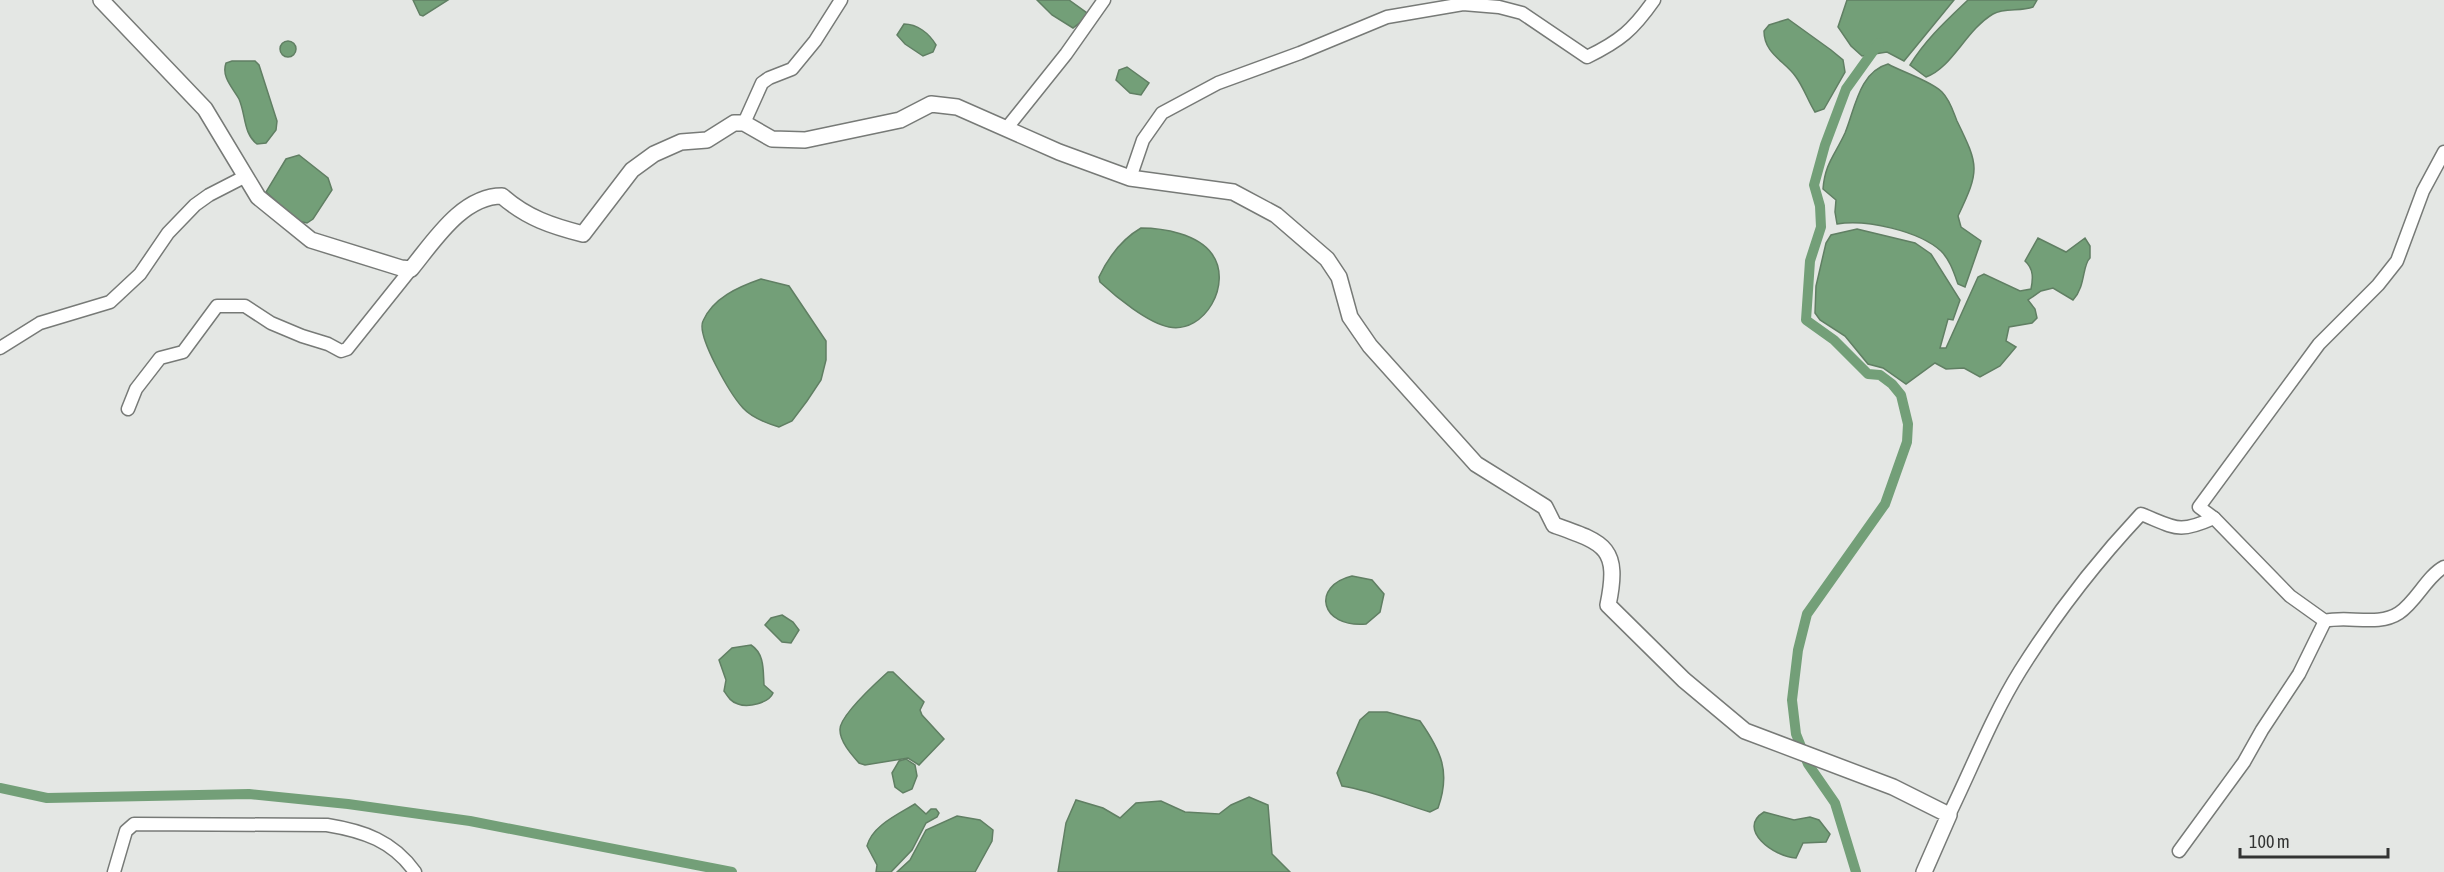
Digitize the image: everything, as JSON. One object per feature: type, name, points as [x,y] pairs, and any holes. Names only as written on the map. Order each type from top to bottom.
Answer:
[{"type":"street","points":[[101,0],[206,109],[258,198],[312,240],[355,256],[411,269]]},
{"type":"street","points":[[744,123],[762,83],[792,69],[815,40],[841,0]]},
{"type":"street","points":[[1005,129],[1066,54],[1104,0]]},
{"type":"street","points":[[1130,178],[1143,140],[1162,113],[1218,83],[1387,17],[1463,4],[1499,8],[1522,13],[1587,57],[1616,43],[1641,19],[1654,0]]},
{"type":"street","points":[[128,409],[136,389],[160,358],[183,352],[217,306],[245,306],[271,323],[328,344],[340,351],[347,349],[450,222],[481,199],[502,196],[514,207],[542,223],[583,234],[632,170],[654,154],[681,142],[707,140],[734,123],[744,123],[772,139],[805,140],[900,120],[931,104],[957,108],[1130,178],[1233,192],[1276,215],[1327,259],[1339,278],[1350,316],[1370,346],[1476,464],[1545,507],[1554,525],[1593,538],[1610,555],[1614,575],[1608,605],[1684,680],[1745,731],[1893,787],[1948,816]]},
{"type":"street","points":[[2325,621],[2290,596],[2214,518],[2199,507],[2319,344],[2378,285],[2397,261],[2423,191],[2444,152]]},
{"type":"street","points":[[0,348],[40,323],[110,302],[140,274],[168,233],[195,205],[208,195],[246,176]]},
{"type":"street","points":[[1924,872],[1948,816],[2019,672],[2068,600],[2114,543],[2141,514],[2178,529],[2189,529],[2214,518]]},
{"type":"street","points":[[2179,851],[2244,762],[2299,674],[2325,621],[2338,617],[2383,619],[2399,613],[2444,566]]},
{"type":"street","points":[[114,872],[126,831],[134,824],[327,825],[352,829],[394,848],[415,872]]},
{"type":"shaded area","points":[[413,0],[448,0],[423,16],[420,15]]},
{"type":"shaded area","points":[[1037,0],[1069,0],[1087,13],[1087,17],[1073,28],[1052,15]]},
{"type":"shaded area","points":[[1847,0],[1954,0],[1904,61],[1887,52],[1862,56],[1851,46],[1838,27]]},
{"type":"shaded area","points":[[1968,0],[2037,0],[2033,7],[1993,14],[1975,29],[1944,66],[1926,77],[1910,65],[1944,23]]},
{"type":"shaded area","points":[[1788,19],[1843,60],[1845,72],[1824,109],[1815,112],[1796,77],[1767,46],[1764,31],[1769,25]]},
{"type":"shaded area","points":[[904,24],[918,27],[926,33],[936,45],[933,52],[923,56],[905,44],[897,35]]},
{"type":"shaded area","points":[[285,41],[291,41],[296,49],[294,55],[285,57],[280,52],[280,46]]},
{"type":"shaded area","points":[[255,61],[259,65],[277,121],[276,130],[266,143],[257,144],[249,135],[239,99],[225,73],[226,63]]},
{"type":"shaded area","points":[[1888,64],[1924,80],[1942,92],[1970,148],[1974,168],[1973,178],[1958,216],[1961,227],[1981,241],[1965,287],[1958,284],[1949,262],[1941,251],[1920,238],[1877,225],[1837,224],[1836,200],[1823,189],[1828,166],[1845,133],[1859,92],[1870,75],[1878,68]]},
{"type":"shaded area","points":[[1127,67],[1149,83],[1141,95],[1130,93],[1116,80],[1119,70]]},
{"type":"shaded area","points":[[299,155],[328,178],[332,190],[313,219],[307,223],[298,221],[266,192],[286,159]]},
{"type":"shaded area","points":[[1141,228],[1159,229],[1189,237],[1206,247],[1212,254],[1218,266],[1217,292],[1204,315],[1194,323],[1182,327],[1161,325],[1133,309],[1100,282],[1099,277],[1111,256],[1122,243]]},
{"type":"shaded area","points":[[1857,229],[1915,243],[1931,254],[1960,300],[1953,320],[1948,319],[1940,348],[1946,348],[1978,277],[1984,274],[2020,291],[2031,289],[2031,271],[2025,261],[2038,238],[2066,252],[2085,238],[2090,246],[2090,258],[2080,289],[2073,300],[2053,288],[2041,291],[2028,300],[2035,309],[2037,318],[2032,323],[2009,327],[2006,341],[2016,347],[2000,366],[1980,377],[1964,368],[1946,369],[1935,363],[1906,384],[1883,368],[1868,364],[1845,336],[1820,320],[1815,313],[1816,286],[1826,243],[1831,235]]},
{"type":"shaded area","points":[[761,279],[789,286],[826,341],[826,360],[821,380],[792,421],[779,427],[764,422],[747,412],[738,401],[709,352],[702,329],[707,313],[727,294]]},
{"type":"shaded area","points":[[1352,576],[1372,580],[1384,594],[1380,612],[1366,624],[1339,620],[1326,605],[1326,597],[1330,588],[1339,581]]},
{"type":"shaded area","points":[[782,615],[793,622],[799,630],[791,643],[782,642],[765,625],[771,618]]},
{"type":"shaded area","points":[[751,645],[761,658],[764,685],[773,693],[763,702],[742,705],[732,701],[724,691],[726,680],[719,660],[732,648]]},
{"type":"shaded area","points":[[888,672],[893,672],[924,702],[920,710],[922,715],[944,739],[919,765],[908,758],[865,765],[859,763],[842,739],[841,724],[846,716]]},
{"type":"shaded area","points":[[1369,712],[1387,712],[1420,721],[1434,742],[1442,762],[1444,783],[1438,808],[1430,812],[1376,794],[1342,786],[1337,773],[1360,720]]},
{"type":"shaded area","points":[[906,759],[915,765],[917,776],[912,789],[903,793],[895,787],[892,773],[899,761]]},
{"type":"shaded area","points":[[1249,797],[1268,805],[1272,854],[1290,872],[1058,872],[1066,823],[1076,800],[1103,808],[1120,818],[1136,803],[1161,801],[1185,812],[1219,814],[1231,805]]},
{"type":"shaded area","points":[[915,804],[926,814],[931,809],[936,809],[939,813],[937,817],[926,823],[912,850],[891,872],[876,872],[877,865],[867,846],[870,839],[886,822]]},
{"type":"shaded area","points":[[1764,812],[1794,820],[1810,817],[1819,820],[1830,834],[1826,842],[1803,843],[1796,858],[1778,853],[1761,841],[1756,834],[1754,826],[1756,819]]},
{"type":"shaded area","points":[[957,816],[980,820],[993,830],[992,841],[975,872],[897,872],[910,860],[926,830]]},
{"type":"waterway","points":[[1856,872],[1835,803],[1808,764],[1796,734],[1792,700],[1798,650],[1807,614],[1885,504],[1907,442],[1908,424],[1901,395],[1892,384],[1880,375],[1868,374],[1834,340],[1806,320],[1810,261],[1821,227],[1820,206],[1814,185],[1825,145],[1846,89],[1879,43]]},
{"type":"waterway","points":[[0,788],[47,798],[249,794],[348,804],[470,821],[732,872]]}]
